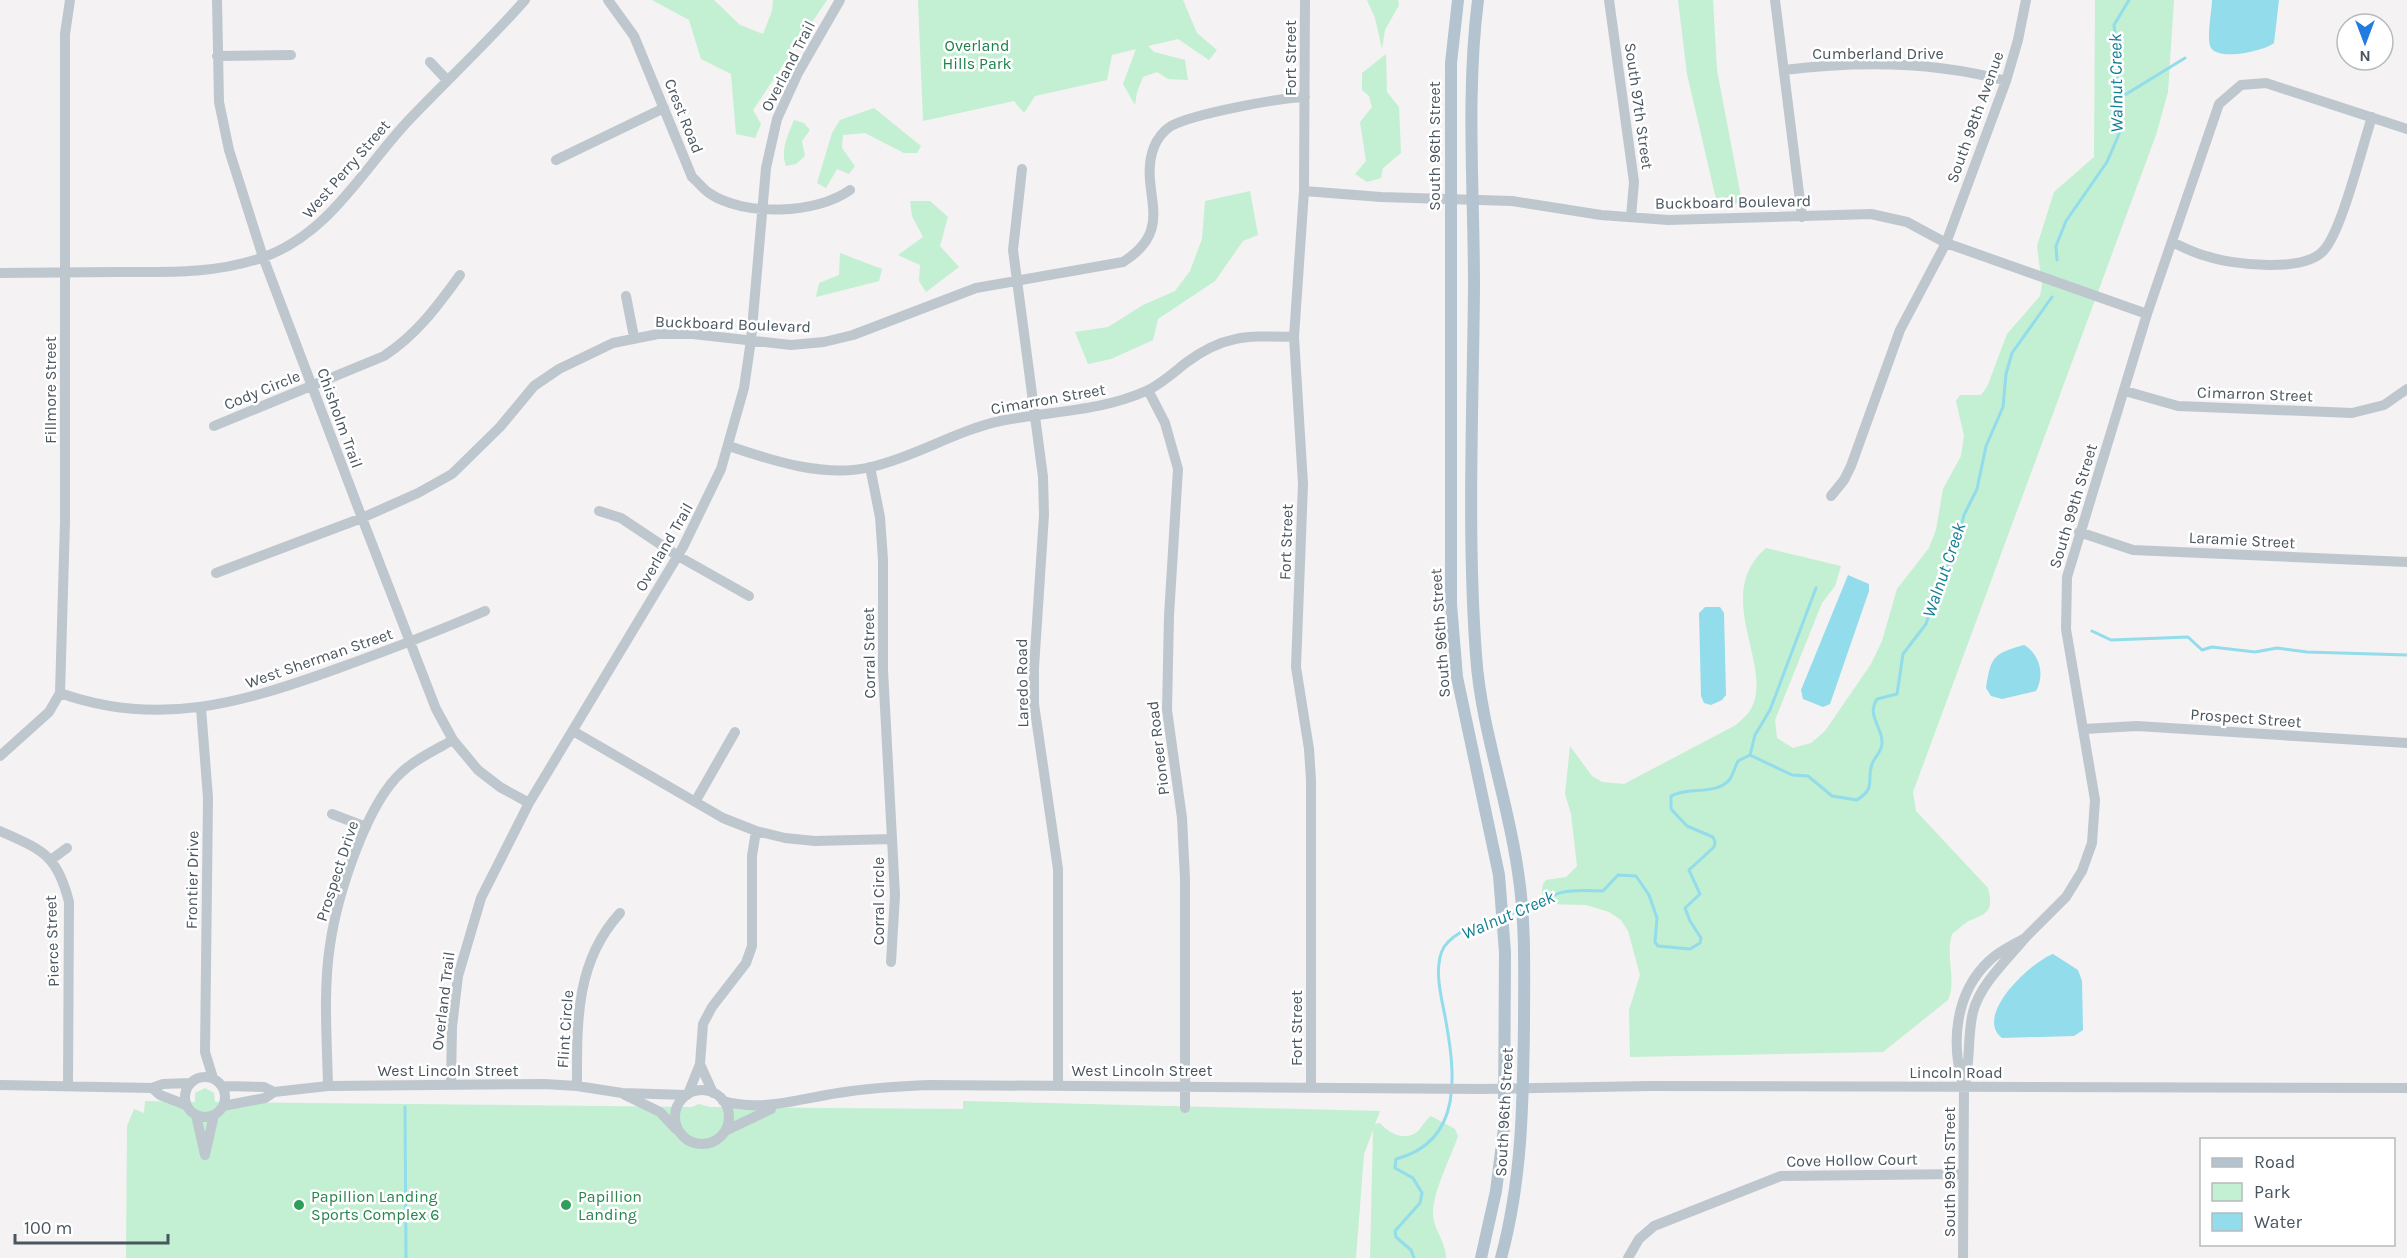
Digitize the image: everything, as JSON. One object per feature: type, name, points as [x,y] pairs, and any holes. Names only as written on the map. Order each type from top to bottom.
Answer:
[{"type":"main road","name":"South 96th Street","points":[[1458,0],[1450,63],[1451,604],[1457,677],[1499,875],[1505,952],[1502,1155],[1481,1258]]},
{"type":"main road","name":"South 96th Street","points":[[1478,0],[1472,81],[1473,564],[1476,655],[1483,719],[1507,807],[1519,875],[1525,952],[1524,1088],[1517,1179],[1501,1258]]},
{"type":"street","name":"Fillmore Street","points":[[60,693],[65,522],[65,34],[70,0]]},
{"type":"street","name":"Chisholm Trail","points":[[217,0],[219,102],[229,150],[263,257],[436,709],[453,740],[478,770],[529,803]]},
{"type":"street","name":"West Perry Street","points":[[0,273],[201,272],[263,257],[313,231],[337,207],[390,141],[447,80],[491,39],[525,0]]},
{"type":"street","name":"Overland Trail","points":[[451,1085],[453,1017],[458,976],[466,942],[481,898],[529,803],[678,556],[706,504],[729,446],[744,388],[751,340],[766,168],[777,118],[798,73],[840,0]]},
{"type":"street","name":"Fort Street","points":[[1305,0],[1304,191],[1294,337],[1303,484],[1296,667],[1309,749],[1311,780],[1311,1086]]},
{"type":"street","name":"South 97th Street","points":[[1609,0],[1634,182],[1631,217]]},
{"type":"street","points":[[1775,0],[1802,217]]},
{"type":"street","name":"South 98th Avenue","points":[[1831,496],[1844,480],[1851,466],[1900,330],[1946,243],[2006,81],[2018,40],[2025,0]]},
{"type":"street","name":"Crest Road","points":[[615,2],[634,36],[692,177],[709,193],[732,203],[762,208],[822,205],[850,190]]},
{"type":"street","points":[[217,56],[291,56]]},
{"type":"street","points":[[430,62],[447,80]]},
{"type":"street","name":"Cumberland Drive","points":[[1784,70],[1814,66],[1926,64],[1971,71],[2006,81]]},
{"type":"street","name":"South 99th Street","points":[[1964,1087],[1970,1064],[1974,1010],[1991,979],[2025,938],[2066,897],[2082,871],[2090,850],[2095,828],[2095,800],[2066,629],[2067,577],[2079,532],[2125,392],[2146,314],[2219,104],[2241,85],[2266,82],[2372,117]]},
{"type":"street","name":"Buckboard Boulevard","points":[[216,573],[362,518],[452,474],[500,427],[534,386],[559,369],[597,349],[634,338],[658,334],[693,334],[791,345],[824,342],[853,335],[976,288],[1095,269],[1123,262],[1137,254],[1147,242],[1151,231],[1154,214],[1150,164],[1154,147],[1160,136],[1171,126],[1283,98],[1305,97]]},
{"type":"street","points":[[556,160],[664,108]]},
{"type":"street","points":[[2172,242],[2207,257],[2236,261],[2291,264],[2314,259],[2332,238],[2372,117],[2407,129]]},
{"type":"street","name":"Laredo Road","points":[[1022,170],[1013,249],[1036,416],[1044,515],[1034,668],[1034,704],[1058,869],[1058,1085]]},
{"type":"street","name":"Buckboard Boulevard","points":[[1304,191],[1512,201],[1568,211],[1668,220],[1871,214],[1889,216],[1946,243],[2146,314]]},
{"type":"street","name":"Cody Circle","points":[[214,426],[384,356],[408,340],[431,315],[460,275]]},
{"type":"street","points":[[626,296],[634,338]]},
{"type":"street","name":"Cimarron Street","points":[[729,446],[816,468],[843,470],[870,467],[978,427],[1109,405],[1148,390],[1220,341],[1248,336],[1294,337]]},
{"type":"street","name":"Cimarron Street","points":[[2125,392],[2178,406],[2352,413],[2384,405],[2407,389]]},
{"type":"street","name":"Pioneer Road","points":[[1148,390],[1165,423],[1178,470],[1167,701],[1182,818],[1185,869],[1185,1108]]},
{"type":"street","name":"Corral Street","points":[[870,467],[880,517],[883,560],[883,670],[892,839]]},
{"type":"street","points":[[599,510],[621,518],[678,556],[749,596]]},
{"type":"street","name":"Laramie Street","points":[[2079,532],[2133,550],[2407,562]]},
{"type":"street","name":"West Sherman Street","points":[[60,693],[102,706],[139,711],[201,708],[274,692],[411,642],[485,610]]},
{"type":"street","points":[[0,756],[49,712],[60,693]]},
{"type":"street","name":"Frontier Drive","points":[[201,708],[208,798],[205,1052],[217,1082]]},
{"type":"street","name":"Prospect Street","points":[[2084,729],[2137,726],[2407,743]]},
{"type":"street","points":[[573,731],[723,818],[756,831],[785,838],[815,841],[892,839]]},
{"type":"street","points":[[695,802],[735,732]]},
{"type":"street","name":"Prospect Drive","points":[[328,1086],[326,1030],[329,945],[339,904],[366,827],[391,783],[404,770],[453,740]]},
{"type":"street","points":[[332,814],[366,827]]},
{"type":"street","points":[[0,831],[36,848],[52,860],[67,848]]},
{"type":"street","points":[[688,1095],[701,1090],[713,1093],[723,1101],[729,1119],[725,1131],[716,1140],[704,1144],[692,1142],[677,1130],[676,1110],[688,1095],[700,1064],[703,1024],[712,1007],[746,963],[752,946],[752,856],[756,831]]},
{"type":"street","name":"Corral Circle","points":[[891,962],[895,895],[892,839]]},
{"type":"street","name":"Pierce Street","points":[[52,860],[65,885],[69,902],[68,1085]]},
{"type":"street","name":"Flint Circle","points":[[577,1086],[579,1009],[584,980],[592,954],[603,932],[620,913]]},
{"type":"street","name":"Frontier Drive","points":[[192,1082],[205,1052]]},
{"type":"street","points":[[700,1064],[713,1093]]},
{"type":"street","points":[[186,1105],[185,1094],[192,1082]]},
{"type":"street","points":[[0,1085],[152,1088],[163,1084],[217,1082],[225,1095],[224,1106],[214,1115],[206,1117],[196,1115]]},
{"type":"street","name":"West Lincoln Street","points":[[217,1082],[264,1087],[274,1092]]},
{"type":"street","name":"West Lincoln Street","points":[[723,1101],[748,1107],[782,1104],[834,1093],[896,1086],[1185,1085],[1504,1088]]},
{"type":"street","name":"West Lincoln Street","points":[[224,1106],[265,1098],[274,1092],[328,1086],[577,1086],[622,1093],[688,1095]]},
{"type":"street","name":"South 99th STreet","points":[[1963,1258],[1964,1087]]},
{"type":"street","points":[[152,1088],[160,1095],[186,1105],[196,1115],[205,1155],[214,1115]]},
{"type":"street","name":"Lincoln Road","points":[[1504,1088],[2407,1088]]},
{"type":"street","name":"West Lincoln Street","points":[[622,1093],[660,1112],[677,1130]]},
{"type":"street","name":"West Lincoln Street","points":[[725,1131],[782,1104]]},
{"type":"street","name":"Cove Hollow Court","points":[[1628,1258],[1645,1232],[1780,1176],[1963,1174]]},
{"type":"green space","points":[[652,0],[714,0],[740,25],[763,34],[772,11],[773,0],[827,0],[753,110],[761,124],[755,138],[736,134],[731,74],[701,59],[689,20]]},
{"type":"green space","name":"Overland Hills Park","points":[[918,0],[1183,0],[1197,33],[1217,50],[1209,60],[1178,39],[1148,46],[1154,52],[1185,60],[1188,80],[1168,79],[1157,72],[1143,77],[1135,105],[1123,84],[1136,49],[1112,55],[1107,80],[1035,96],[1024,113],[1014,101],[923,121]]},
{"type":"green space","points":[[1367,0],[1398,0],[1399,5],[1385,30],[1382,49],[1375,18]]},
{"type":"green space","points":[[1678,0],[1713,0],[1717,70],[1741,197],[1733,205],[1722,204],[1716,199],[1687,74]]},
{"type":"green space","points":[[2095,0],[2174,0],[2168,92],[2156,135],[1913,792],[1916,811],[1988,888],[1990,906],[1982,915],[1966,922],[1952,934],[1950,943],[1951,985],[1948,1000],[1883,1052],[1630,1057],[1629,1010],[1640,975],[1628,931],[1621,920],[1609,912],[1586,905],[1548,904],[1543,896],[1542,889],[1546,880],[1566,877],[1577,866],[1571,814],[1565,794],[1570,746],[1592,776],[1602,782],[1624,784],[1736,725],[1745,717],[1752,707],[1756,690],[1755,671],[1743,608],[1744,587],[1751,567],[1766,548],[1841,566],[1835,586],[1822,603],[1775,720],[1777,738],[1793,748],[1811,743],[1825,731],[1871,664],[1882,641],[1897,589],[1929,548],[1936,530],[1943,489],[1961,456],[1964,436],[1956,401],[1960,395],[1981,395],[1987,387],[2007,334],[2040,296],[2042,285],[2037,246],[2054,192],[2094,157]]},
{"type":"green space","points":[[1386,54],[1387,92],[1399,107],[1401,153],[1383,168],[1381,178],[1367,182],[1355,174],[1366,161],[1360,122],[1372,107],[1369,96],[1362,90],[1362,73]]},
{"type":"green space","points":[[874,108],[921,146],[917,153],[904,153],[865,133],[843,135],[842,148],[855,166],[849,174],[837,169],[826,188],[817,183],[832,133],[840,120]]},
{"type":"green space","points":[[794,120],[804,123],[810,130],[802,141],[805,156],[796,164],[786,166],[784,148]]},
{"type":"green space","points":[[1250,191],[1258,235],[1243,241],[1215,281],[1158,319],[1153,340],[1111,359],[1088,364],[1075,332],[1108,327],[1143,305],[1175,291],[1190,271],[1202,239],[1205,201]]},
{"type":"green space","points":[[910,201],[930,201],[948,217],[940,246],[959,267],[926,292],[919,281],[920,265],[898,255],[923,237],[912,216]]},
{"type":"green space","points":[[840,253],[882,269],[879,281],[816,297],[819,283],[839,275]]},
{"type":"green space","name":"Papillion Landing","points":[[205,1088],[214,1093],[215,1102],[692,1107],[699,1104],[710,1107],[963,1109],[963,1101],[1380,1111],[1375,1124],[1380,1123],[1398,1135],[1413,1134],[1431,1116],[1455,1129],[1458,1136],[1439,1185],[1433,1213],[1446,1258],[1370,1258],[1373,1130],[1364,1154],[1356,1258],[126,1258],[127,1126],[134,1109],[144,1113],[145,1101],[195,1102],[195,1093]]},
{"type":"water","points":[[2212,0],[2279,0],[2274,43],[2261,49],[2242,53],[2216,52],[2211,48],[2209,39]]},
{"type":"water","points":[[1848,575],[1869,584],[1869,591],[1830,704],[1823,707],[1803,699],[1801,690]]},
{"type":"water","points":[[1705,607],[1720,607],[1724,613],[1726,695],[1722,700],[1711,705],[1704,703],[1701,696],[1699,613]]},
{"type":"water","points":[[2024,645],[2034,654],[2039,665],[2040,678],[2036,691],[2002,699],[1991,696],[1986,688],[1995,658],[2006,651]]},
{"type":"water","points":[[2053,954],[2078,970],[2082,981],[2083,1030],[2074,1036],[2002,1038],[1995,1028],[1995,1017],[2000,1004],[2020,978],[2043,959]]},
{"type":"waterway","name":"Walnut Creek","points":[[2057,260],[2056,246],[2066,221],[2107,162],[2119,134],[2120,123],[2114,98],[2119,67],[2114,25],[2129,0]]},
{"type":"waterway","points":[[2115,101],[2185,58]]},
{"type":"waterway","name":"Walnut Creek","points":[[1526,909],[1563,892],[1603,891],[1618,875],[1636,876],[1649,895],[1657,918],[1655,942],[1658,946],[1690,949],[1700,943],[1701,938],[1685,908],[1700,894],[1689,870],[1714,847],[1715,842],[1713,837],[1687,826],[1671,809],[1671,796],[1724,784],[1730,779],[1738,761],[1750,755],[1792,775],[1808,776],[1832,796],[1857,800],[1867,791],[1870,784],[1870,770],[1882,743],[1874,716],[1874,705],[1877,699],[1897,694],[1903,654],[1926,624],[1936,591],[1954,552],[1964,515],[1977,489],[1986,446],[2003,407],[2006,374],[2012,353],[2052,297]]},
{"type":"waterway","points":[[1750,755],[1755,735],[1770,710],[1816,588]]},
{"type":"waterway","points":[[2092,631],[2111,640],[2188,637],[2202,650],[2212,647],[2255,652],[2277,648],[2307,652],[2407,655]]},
{"type":"waterway","name":"Walnut Creek","points":[[1506,915],[1520,911]]},
{"type":"waterway","name":"Walnut Creek","points":[[1414,1258],[1411,1250],[1396,1237],[1395,1231],[1420,1203],[1422,1193],[1413,1178],[1395,1168],[1396,1159],[1418,1150],[1434,1137],[1444,1120],[1450,1101],[1452,1081],[1449,1037],[1438,972],[1441,955],[1444,947],[1455,936],[1500,917]]},
{"type":"waterway","points":[[405,1107],[406,1258]]},
{"type":"place","name":"Papillion Landing Sports Complex 6","points":[[299,1205]]},
{"type":"place","name":"Papillion Landing","points":[[566,1205]]}]
